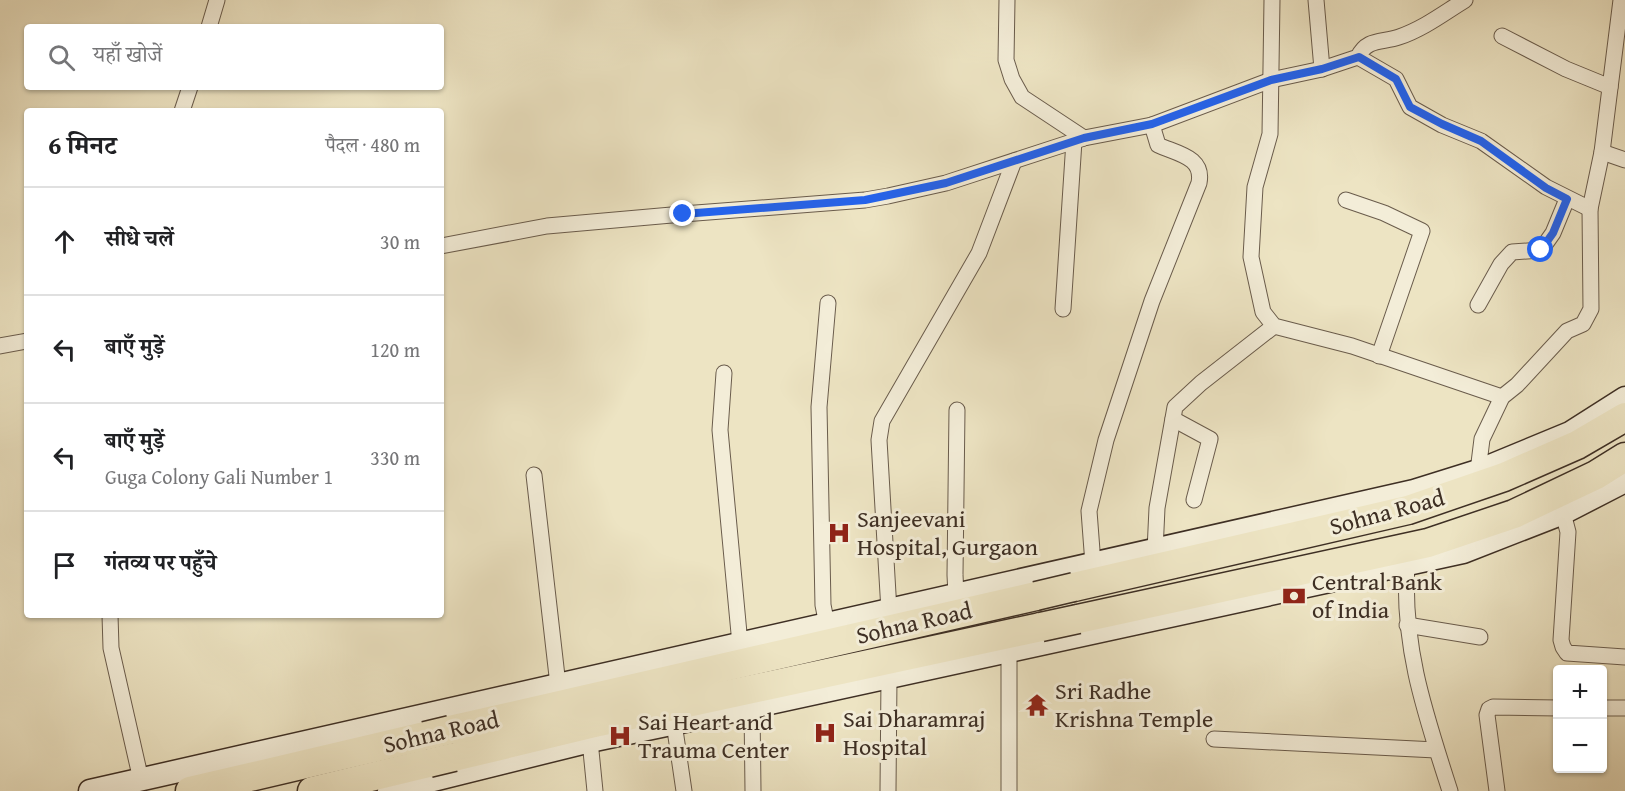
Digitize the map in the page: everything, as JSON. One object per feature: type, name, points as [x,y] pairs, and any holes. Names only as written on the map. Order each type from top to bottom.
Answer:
[{"type":"highway","name":"Sohna Road","points":[[312,791],[439,746],[1053,586],[1408,510],[1515,473],[1577,445],[1625,417]]},
{"type":"highway","name":"Sohna Road","points":[[190,791],[439,746],[599,722],[1061,628],[1428,543],[1514,514],[1596,475],[1625,457]]},
{"type":"main road","points":[[388,791],[439,746],[558,685],[956,595],[1053,586],[1093,564],[1414,491],[1478,471],[1570,433],[1625,398]]},
{"type":"main road","points":[[90,791],[141,780],[439,746],[590,741],[1009,651],[1061,628],[1463,552],[1563,513],[1625,481]]},
{"type":"main road","points":[[1053,586],[1061,628]]},
{"type":"street","points":[[210,24],[217,0]]},
{"type":"street","points":[[1007,0],[1006,60],[1011,79],[1022,97],[1079,140]]},
{"type":"street","points":[[1272,0],[1270,134],[1256,187],[1251,257],[1263,312],[1274,326],[1379,356],[1502,397]]},
{"type":"street","points":[[1316,0],[1322,69]]},
{"type":"street","points":[[1359,57],[1362,47],[1417,30],[1465,0]]},
{"type":"street","points":[[1478,471],[1482,439],[1502,397],[1517,385],[1567,331],[1583,324],[1591,309],[1590,209],[1602,152],[1610,87],[1621,30],[1621,0]]},
{"type":"street","points":[[1502,36],[1566,69],[1610,87]]},
{"type":"street","points":[[444,245],[547,226],[865,200],[946,183],[1079,140],[1152,124],[1271,80],[1322,69],[1359,57],[1396,79],[1410,107],[1481,141],[1546,188],[1590,209]]},
{"type":"street","points":[[183,108],[189,90]]},
{"type":"street","points":[[1093,564],[1089,511],[1106,440],[1152,301],[1199,183],[1201,172],[1198,165],[1192,161],[1158,145],[1152,124]]},
{"type":"street","points":[[1063,309],[1079,140]]},
{"type":"street","points":[[1602,152],[1625,160]]},
{"type":"street","points":[[889,611],[879,440],[882,421],[978,253],[1014,161]]},
{"type":"street","points":[[1478,305],[1501,264],[1512,252],[1541,250],[1553,233],[1567,199]]},
{"type":"street","points":[[1346,200],[1384,213],[1422,231],[1379,356]]},
{"type":"street","points":[[827,624],[823,605],[819,407],[828,303]]},
{"type":"street","points":[[1155,551],[1157,508],[1175,406],[1274,326]]},
{"type":"street","points":[[0,346],[24,342]]},
{"type":"street","points":[[724,373],[720,430],[740,644]]},
{"type":"street","points":[[956,595],[957,410]]},
{"type":"street","points":[[1173,419],[1210,439],[1194,500]]},
{"type":"street","points":[[534,475],[558,685]]},
{"type":"street","points":[[1563,513],[1568,532],[1561,640],[1563,647],[1567,653],[1625,657]]},
{"type":"street","points":[[1407,564],[1407,625],[1415,675],[1450,791]]},
{"type":"street","points":[[110,618],[111,648],[141,780]]},
{"type":"street","points":[[1407,625],[1480,637]]},
{"type":"street","points":[[1009,651],[1009,791]]},
{"type":"street","points":[[888,791],[889,677]]},
{"type":"street","points":[[752,707],[753,791]]},
{"type":"street","points":[[1497,791],[1487,715],[1489,709],[1493,707],[1553,708]]},
{"type":"street","points":[[1607,708],[1625,708]]},
{"type":"street","points":[[674,723],[684,791]]},
{"type":"street","points":[[1214,739],[1278,740],[1436,750]]},
{"type":"street","points":[[590,741],[595,791]]},
{"type":"place","name":"Sanjeevani Hospital, Gurgaon","points":[[839,533]]},
{"type":"place","name":"Central Bank of India","points":[[1294,596]]},
{"type":"place","name":"Sri Radhe Krishna Temple","points":[[1037,705]]},
{"type":"place","name":"Sai Dharamraj Hospital","points":[[825,733]]},
{"type":"place","name":"Sai Heart and Trauma Center","points":[[620,736]]},
{"type":"route","points":[[683,214],[865,200],[946,183],[1084,138],[1152,124],[1271,80],[1322,69],[1359,57],[1396,79],[1410,107],[1481,141],[1546,188],[1567,199],[1553,233],[1541,250]]}]
